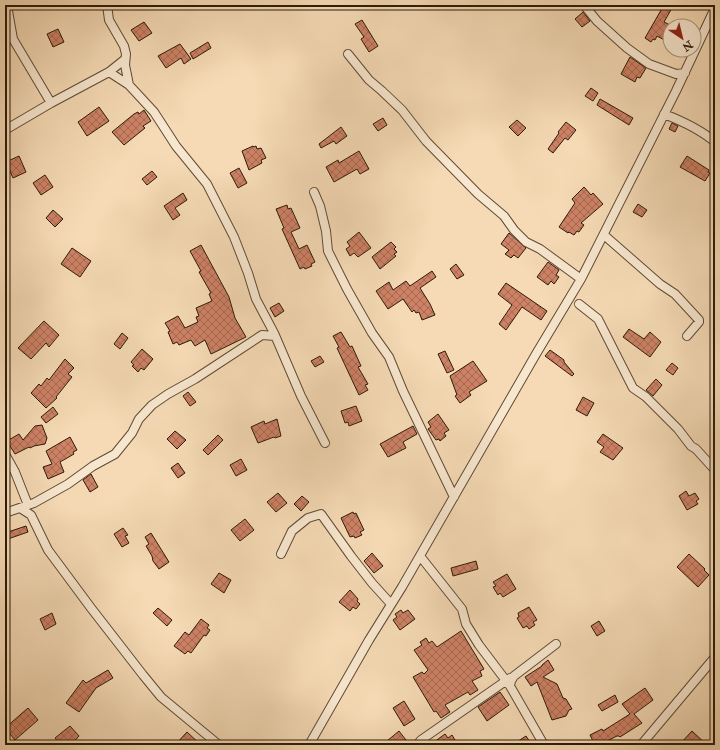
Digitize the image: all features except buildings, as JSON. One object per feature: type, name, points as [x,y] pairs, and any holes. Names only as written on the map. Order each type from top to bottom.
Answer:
[{"type":"street","points":[[5,5],[8,11],[13,39],[51,103]]},
{"type":"street","points":[[107,5],[109,20],[124,46],[126,54],[124,60],[129,85]]},
{"type":"street","points":[[584,5],[597,21],[627,48],[649,64],[678,78]]},
{"type":"street","points":[[309,745],[581,279],[664,114],[678,78],[685,73],[715,8]]},
{"type":"street","points":[[348,54],[369,80],[394,102],[426,141],[478,194],[504,216],[526,242],[540,249],[581,279]]},
{"type":"street","points":[[5,130],[109,72],[124,60]]},
{"type":"street","points":[[109,72],[129,85],[154,112],[173,139],[176,146],[207,184],[234,237],[256,299],[275,336],[300,396],[325,443]]},
{"type":"street","points":[[664,114],[708,136],[715,142]]},
{"type":"street","points":[[314,192],[320,206],[326,231],[328,251],[347,289],[372,333],[389,357],[403,391],[454,497]]},
{"type":"street","points":[[604,235],[660,284],[675,294],[699,320],[687,336]]},
{"type":"street","points":[[579,304],[598,319],[633,388],[646,397],[678,428],[692,446],[715,470]]},
{"type":"street","points":[[5,513],[28,505],[68,484],[93,466],[116,454],[132,433],[139,419],[152,405],[262,335],[269,325]]},
{"type":"street","points":[[262,335],[275,336]]},
{"type":"street","points":[[5,454],[15,472],[31,515],[48,550],[90,608],[161,697],[219,745]]},
{"type":"street","points":[[28,505],[31,515]]},
{"type":"street","points":[[280,554],[292,532],[308,518],[321,514],[350,556],[391,604]]},
{"type":"street","points":[[420,556],[462,609],[466,624],[476,640],[510,680],[544,745]]},
{"type":"street","points":[[413,568],[420,565],[429,568]]},
{"type":"street","points":[[417,745],[421,740],[510,680],[556,644]]},
{"type":"street","points":[[640,745],[715,657]]}]
